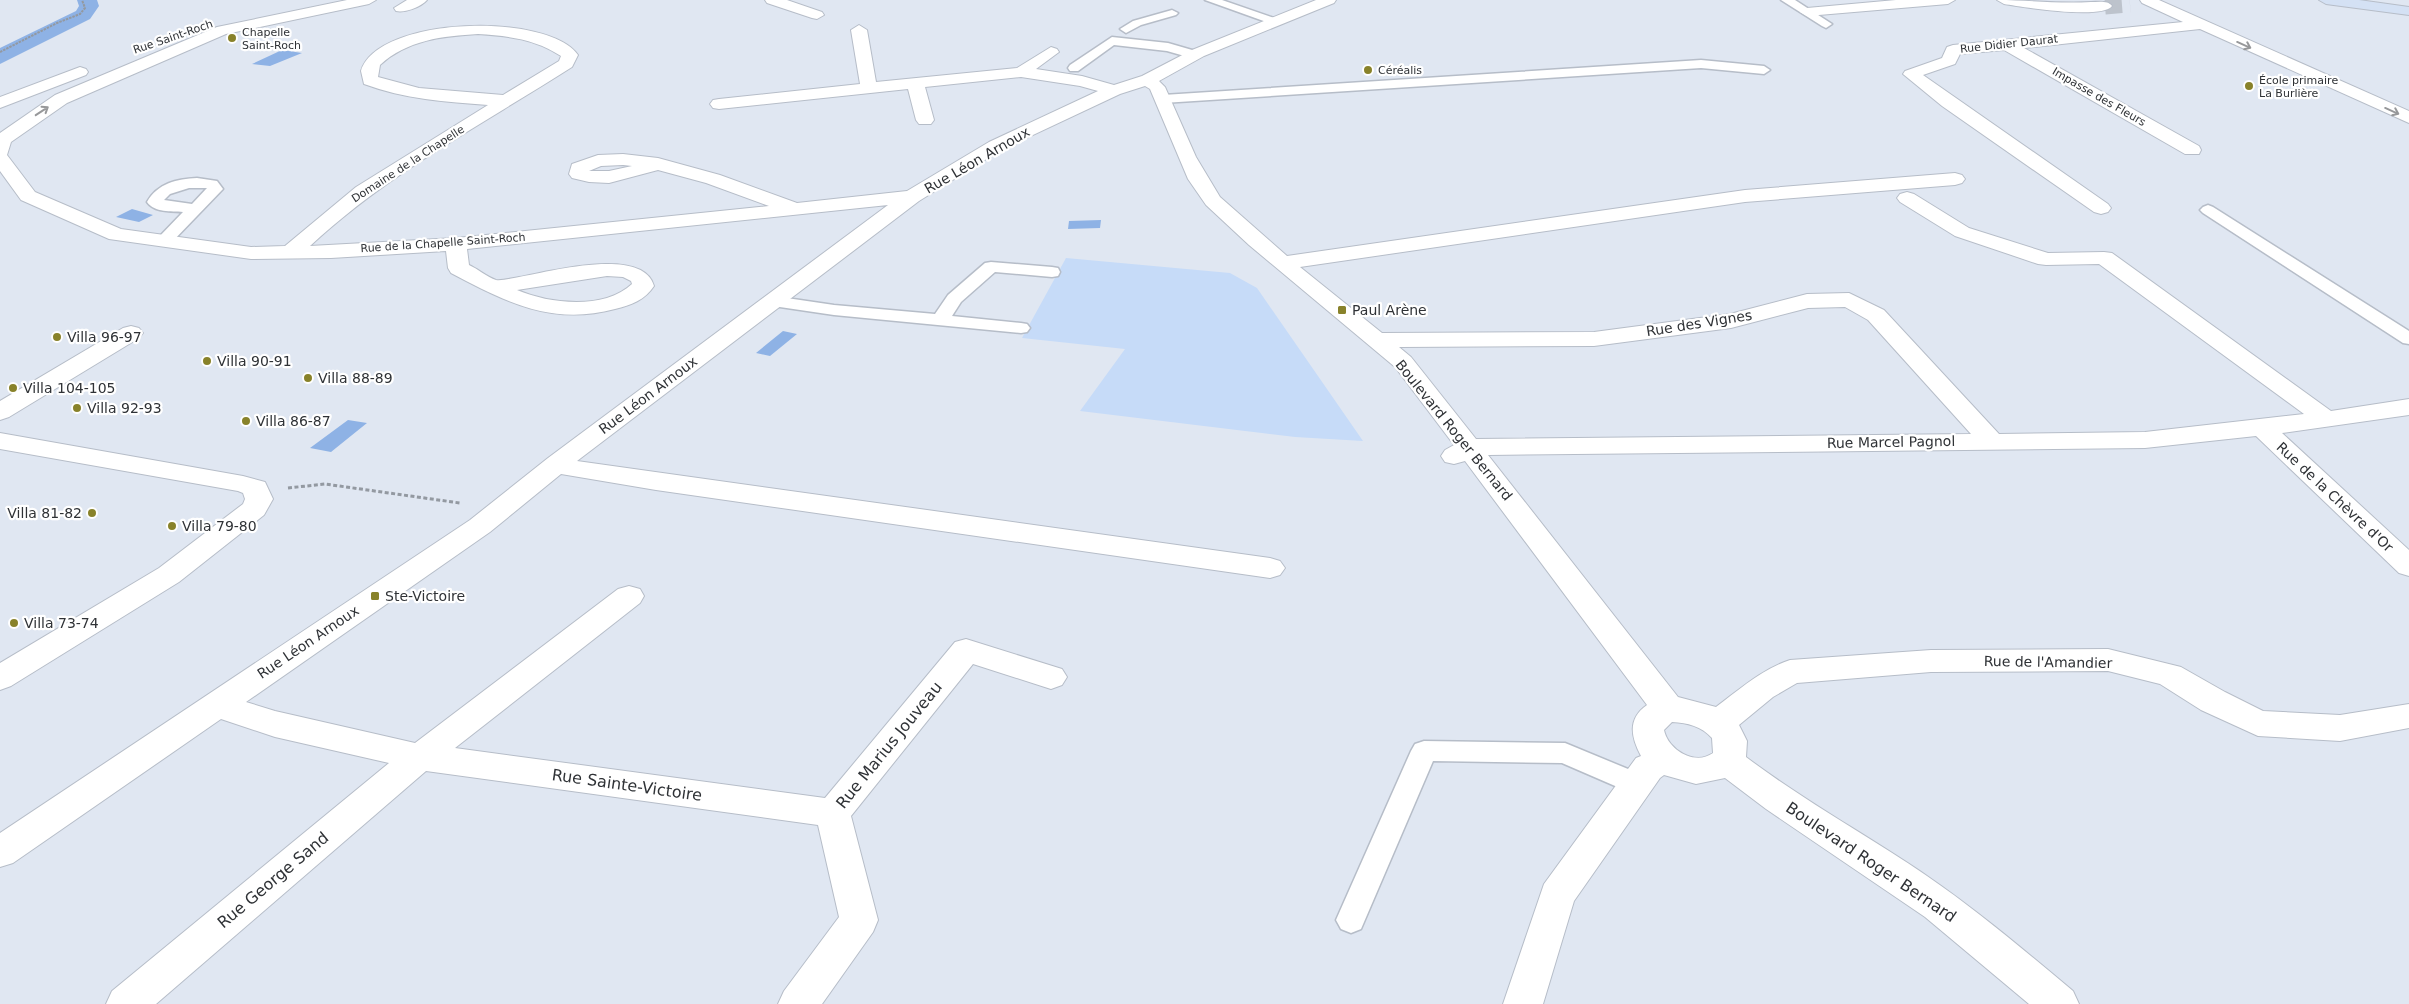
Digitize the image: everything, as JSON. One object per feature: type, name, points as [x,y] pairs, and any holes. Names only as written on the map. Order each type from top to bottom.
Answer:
[{"type":"main road","points":[[2326,0],[2367,3],[2409,11]]},
{"type":"street","name":"Rue Saint-Roch","points":[[162,39],[217,22],[354,0]]},
{"type":"street","name":"Rue de la Chapelle Saint-Roch","points":[[369,0],[222,30],[61,99],[1,150],[28,196],[116,235],[251,253],[456,244],[912,197]]},
{"type":"street","points":[[401,8],[420,0]]},
{"type":"street","points":[[772,0],[817,15]]},
{"type":"street","name":"Rue Léon Arnoux","points":[[0,852],[480,526],[557,464],[912,197],[995,146],[1114,90],[1148,80],[1195,55],[1329,0]]},
{"type":"street","points":[[1807,12],[1948,0]]},
{"type":"street","points":[[2004,0],[2064,8],[2105,6]]},
{"type":"street","points":[[2130,4],[2149,1],[2409,118]]},
{"type":"street","name":"Rue Didier Daurat","points":[[2101,208],[1948,102],[1911,74],[1949,61],[1953,50],[2199,25]]},
{"type":"street","name":"Domaine de la Chapelle","points":[[291,252],[362,191],[508,101],[566,64],[570,55],[561,47],[545,40],[510,33],[443,30],[408,39],[390,49],[373,62],[368,72],[370,80],[384,87],[508,101]]},
{"type":"street","points":[[860,30],[869,88]]},
{"type":"street","name":"Impasse des Fleurs","points":[[2006,44],[2192,150]]},
{"type":"street","points":[[1021,72],[1051,52]]},
{"type":"street","points":[[0,103],[93,66]]},
{"type":"street","points":[[719,104],[1021,72],[1082,80],[1114,90]]},
{"type":"street","name":"Boulevard Roger Bernard","points":[[1148,80],[1157,87],[1187,157],[1198,179],[1213,201],[1256,241],[1403,362],[1462,452],[1670,708]]},
{"type":"street","points":[[915,82],[925,120]]},
{"type":"street","points":[[658,164],[797,209]]},
{"type":"street","points":[[1285,264],[1329,254],[1746,196],[1956,179]]},
{"type":"street","points":[[1907,198],[1962,232],[2046,259],[2104,258],[2328,420]]},
{"type":"street","points":[[456,244],[459,268],[495,287],[519,299],[556,307],[586,308],[631,296],[643,286],[641,278],[627,271],[607,270],[495,287]]},
{"type":"street","name":"Rue des Vignes","points":[[1377,340],[1594,339],[1731,320],[1807,301],[1848,300],[1876,315],[1991,440]]},
{"type":"street","points":[[0,412],[131,333]]},
{"type":"street","name":"Rue Marcel Pagnol","points":[[1462,452],[1991,440],[2145,440],[2328,420],[2409,407]]},
{"type":"street","name":"Rue de la Chèvre d'Or","points":[[2262,428],[2409,566]]},
{"type":"street","points":[[0,441],[243,484],[255,488],[259,499],[254,509],[169,575],[0,678]]},
{"type":"street","points":[[557,464],[578,470],[656,482],[1270,568]]},
{"type":"street","name":"Rue George Sand","points":[[126,1004],[420,757],[629,596]]},
{"type":"street","name":"Rue Marius Jouveau","points":[[798,1004],[859,920],[833,813],[966,650],[1051,677]]},
{"type":"street","name":"Rue de l'Amandier","points":[[1718,723],[1762,689],[1790,672],[1940,661],[2108,660],[2170,674],[2214,701],[2258,723],[2340,728],[2409,716]]},
{"type":"street","name":"Rue Sainte-Victoire","points":[[218,703],[275,724],[420,757],[833,813]]},
{"type":"street","points":[[1670,708],[1695,710],[1718,723],[1729,736],[1732,749],[1727,761],[1716,769],[1699,771],[1681,768],[1664,759],[1651,745],[1647,730],[1652,718],[1659,712],[1670,708]]},
{"type":"street","points":[[1525,1004],[1557,895],[1648,768],[1664,759]]},
{"type":"street","name":"Boulevard Roger Bernard","points":[[1727,761],[1781,802],[1938,905],[2059,1004]]},
{"type":"lane","points":[[1211,0],[1276,22]]},
{"type":"lane","points":[[1787,0],[1826,24]]},
{"type":"lane","points":[[1172,13],[1126,28],[1216,46]]},
{"type":"lane","points":[[1074,68],[1112,41],[1168,47],[1195,55]]},
{"type":"lane","points":[[1163,99],[1701,64],[1764,70]]},
{"type":"lane","points":[[164,241],[196,209]]},
{"type":"lane","points":[[2208,210],[2409,339]]},
{"type":"lane","points":[[941,319],[954,299],[991,267],[1052,272]]},
{"type":"lane","points":[[773,301],[818,309],[941,319],[1021,328]]},
{"type":"lane","points":[[1351,920],[1424,751],[1564,753],[1636,784]]},
{"type":"path","points":[[0,52],[57,23],[80,14],[85,8],[82,0]]},
{"type":"path","points":[[259,499],[302,485],[325,484],[457,502]]},
{"type":"shaded area","points":[[1066,258],[1230,273],[1257,288],[1363,441],[1295,437],[1080,411],[1125,349],[1022,338]]},
{"type":"water","points":[[282,50],[302,53],[270,66],[252,64]]},
{"type":"water","points":[[132,209],[153,215],[139,222],[116,217]]},
{"type":"water","points":[[1101,220],[1100,228],[1068,229],[1069,221]]},
{"type":"water","points":[[783,331],[797,334],[770,356],[756,353]]},
{"type":"water","points":[[348,420],[367,423],[331,452],[310,448]]},
{"type":"waterway","points":[[0,57],[83,15],[89,6],[87,0]]},
{"type":"tunnel","points":[[2105,6],[2130,4]]},
{"type":"place","name":"Chapelle Saint-Roch","points":[[232,38]]},
{"type":"place","name":"Céréalis","points":[[1368,70]]},
{"type":"place","name":"École primaire La Burlière","points":[[2249,86]]},
{"type":"place","name":"Paul Arène","points":[[1342,310]]},
{"type":"place","name":"Villa 96-97","points":[[57,337]]},
{"type":"place","name":"Villa 90-91","points":[[207,361]]},
{"type":"place","name":"Villa 88-89","points":[[308,378]]},
{"type":"place","name":"Villa 104-105","points":[[13,388]]},
{"type":"place","name":"Villa 92-93","points":[[77,408]]},
{"type":"place","name":"Villa 86-87","points":[[246,421]]},
{"type":"place","name":"Villa 81-82","points":[[92,513]]},
{"type":"place","name":"Villa 79-80","points":[[172,526]]},
{"type":"place","name":"Ste-Victoire","points":[[375,596]]},
{"type":"place","name":"Villa 73-74","points":[[14,623]]}]
